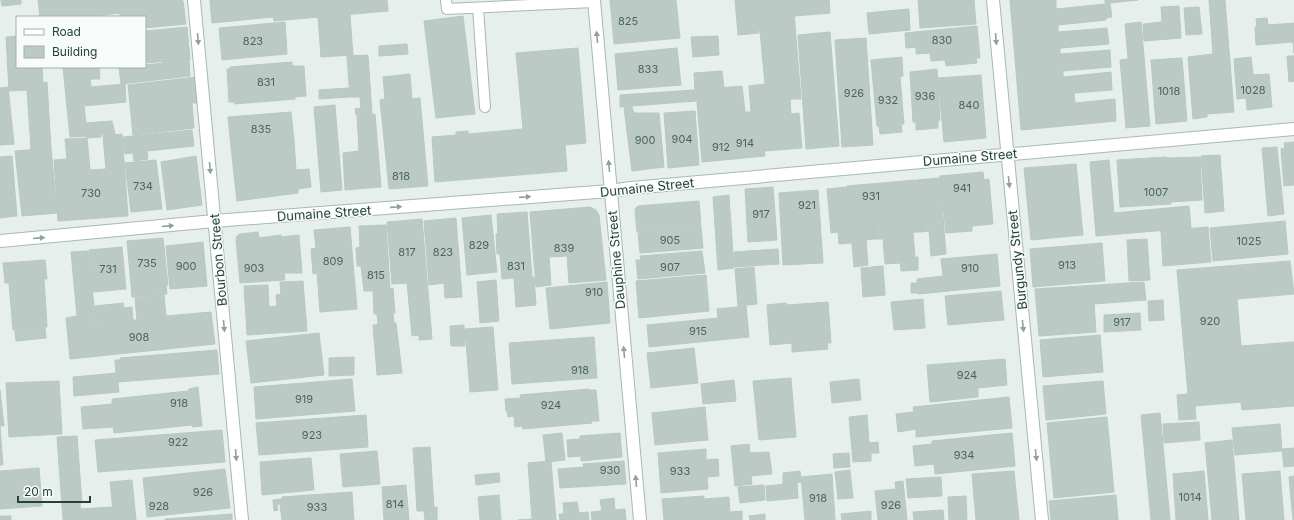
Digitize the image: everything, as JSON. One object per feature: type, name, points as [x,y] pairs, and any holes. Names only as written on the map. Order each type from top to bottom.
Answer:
[{"type":"street","name":"Bourbon Street","points":[[194,0],[242,520]]},
{"type":"street","name":"Burgundy Street","points":[[993,0],[1006,153],[1042,520]]},
{"type":"street","name":"Dauphine Street","points":[[594,1],[640,520]]},
{"type":"street","name":"Dumaine Street","points":[[0,241],[214,221],[610,191],[1006,153],[1294,129]]},
{"type":"lane","points":[[446,0],[447,9],[594,1]]},
{"type":"lane","points":[[478,8],[485,107]]},
{"type":"building","points":[[1,0],[21,0],[21,4],[2,6]]},
{"type":"building","points":[[38,0],[181,0],[183,1],[186,24],[146,28],[146,16],[120,16],[120,13],[96,16],[40,16]]},
{"type":"building","points":[[210,0],[387,0],[388,11],[274,21],[273,17],[212,23]]},
{"type":"building","points":[[610,0],[676,0],[680,38],[614,44]]},
{"type":"building","points":[[735,0],[757,0],[759,33],[738,35]]},
{"type":"building","points":[[757,0],[793,0],[801,99],[790,99],[791,114],[799,113],[802,148],[764,151],[765,156],[702,162],[696,90],[742,86],[745,112],[751,112],[749,86],[765,84]]},
{"type":"building","points":[[793,0],[829,0],[830,13],[795,16]]},
{"type":"building","points":[[918,0],[974,0],[976,24],[920,28]]},
{"type":"building","points":[[1010,0],[1056,0],[1056,9],[1105,4],[1106,20],[1058,25],[1058,32],[1107,28],[1109,44],[1060,48],[1060,54],[1110,50],[1111,67],[1063,71],[1063,77],[1111,72],[1112,90],[1074,93],[1075,103],[1115,99],[1116,121],[1021,130]]},
{"type":"building","points":[[1105,0],[1138,0],[1110,3],[1112,17],[1106,18]]},
{"type":"building","points":[[1209,0],[1225,0],[1234,112],[1207,114],[1207,117],[1193,119],[1188,57],[1213,54]]},
{"type":"building","points":[[1179,6],[1181,38],[1144,41],[1143,24],[1162,22],[1161,7]]},
{"type":"building","points":[[1199,7],[1202,34],[1186,35],[1184,8]]},
{"type":"building","points":[[909,9],[910,30],[869,34],[867,13]]},
{"type":"building","points":[[350,15],[353,55],[321,57],[318,18]]},
{"type":"building","points":[[463,16],[475,114],[436,118],[424,21]]},
{"type":"building","points":[[1267,18],[1268,25],[1294,23],[1294,53],[1293,42],[1256,45],[1256,19]]},
{"type":"building","points":[[285,22],[287,54],[222,60],[219,28]]},
{"type":"building","points":[[1141,22],[1150,126],[1126,128],[1120,60],[1128,59],[1125,24]]},
{"type":"building","points":[[977,26],[980,58],[976,58],[977,63],[946,66],[945,60],[931,61],[930,53],[916,54],[916,47],[906,48],[905,33]]},
{"type":"building","points":[[187,27],[190,59],[146,63],[146,31]]},
{"type":"building","points":[[830,32],[839,146],[806,149],[798,35]]},
{"type":"building","points":[[16,36],[16,68],[42,68],[43,83],[47,82],[51,148],[31,149],[27,90],[9,91],[6,37]]},
{"type":"building","points":[[718,36],[719,55],[693,57],[691,37]]},
{"type":"building","points":[[866,38],[873,145],[842,147],[835,40]]},
{"type":"building","points":[[407,44],[408,54],[379,56],[379,46]]},
{"type":"building","points":[[578,48],[586,143],[565,145],[567,171],[435,182],[432,137],[456,135],[456,132],[468,131],[468,134],[523,129],[516,53]]},
{"type":"building","points":[[677,48],[681,85],[618,90],[615,54]]},
{"type":"building","points":[[368,55],[372,114],[356,115],[355,109],[361,108],[360,97],[350,97],[347,56]]},
{"type":"building","points":[[1287,56],[1294,56],[1294,81],[1289,82]]},
{"type":"building","points":[[902,57],[903,76],[900,77],[904,124],[901,124],[902,132],[880,134],[879,126],[877,126],[871,60]]},
{"type":"building","points":[[1251,57],[1253,75],[1269,74],[1272,107],[1247,110],[1246,98],[1237,99],[1234,59]]},
{"type":"building","points":[[1182,58],[1187,121],[1156,124],[1151,60]]},
{"type":"building","points":[[189,59],[190,76],[121,84],[119,68],[146,68],[146,65]]},
{"type":"building","points":[[292,62],[292,66],[304,66],[306,96],[295,97],[295,99],[235,104],[234,102],[229,102],[227,69],[230,69],[230,67]]},
{"type":"building","points":[[63,68],[99,68],[100,79],[90,79],[91,87],[125,84],[126,102],[84,106],[86,123],[112,121],[115,134],[87,138],[87,136],[70,137]]},
{"type":"building","points":[[937,69],[940,120],[938,121],[938,128],[916,130],[916,122],[913,122],[910,72]]},
{"type":"building","points":[[722,71],[724,87],[695,90],[694,73]]},
{"type":"building","points":[[410,74],[412,99],[420,98],[428,186],[389,189],[380,100],[385,99],[383,77]]},
{"type":"building","points":[[981,75],[986,138],[944,142],[938,78]]},
{"type":"building","points":[[196,77],[199,103],[192,103],[194,128],[133,135],[128,85]]},
{"type":"building","points":[[8,87],[14,144],[0,145],[0,88]]},
{"type":"building","points":[[349,88],[350,97],[319,99],[319,90]]},
{"type":"building","points":[[695,90],[696,101],[620,107],[620,95]]},
{"type":"building","points":[[335,105],[342,190],[321,192],[314,107]]},
{"type":"building","points":[[632,107],[634,113],[659,113],[664,167],[632,171],[624,108]]},
{"type":"building","points":[[695,111],[699,165],[668,168],[664,113]]},
{"type":"building","points":[[291,112],[294,140],[231,147],[228,117]]},
{"type":"building","points":[[375,114],[381,187],[345,190],[343,153],[359,151],[357,116]]},
{"type":"building","points":[[192,130],[194,146],[147,151],[148,159],[134,161],[133,153],[125,154],[123,137]]},
{"type":"building","points":[[122,134],[128,216],[58,221],[54,160],[67,159],[65,139],[87,138],[90,170],[106,169],[103,136]]},
{"type":"building","points":[[294,140],[296,170],[309,169],[311,187],[298,189],[298,193],[237,201],[231,147]]},
{"type":"building","points":[[1294,142],[1294,185],[1284,186],[1281,149],[1285,148],[1284,143]]},
{"type":"building","points":[[1277,147],[1284,214],[1268,216],[1262,148]]},
{"type":"building","points":[[51,148],[57,213],[22,216],[15,151]]},
{"type":"building","points":[[1220,155],[1224,211],[1205,213],[1201,156]]},
{"type":"building","points":[[12,156],[17,216],[0,218],[0,157]]},
{"type":"building","points":[[196,156],[202,205],[167,210],[161,162]]},
{"type":"building","points":[[1166,157],[1200,157],[1202,200],[1171,202],[1171,204],[1120,207],[1117,160]]},
{"type":"building","points":[[156,160],[162,209],[131,212],[125,163]]},
{"type":"building","points":[[1109,160],[1114,213],[1189,206],[1191,228],[1096,236],[1090,162]]},
{"type":"building","points":[[1076,164],[1083,235],[1031,240],[1024,168]]},
{"type":"building","points":[[983,172],[984,180],[989,179],[993,224],[972,226],[972,231],[946,233],[940,176]]},
{"type":"building","points":[[940,178],[946,254],[931,256],[929,231],[921,232],[917,180]]},
{"type":"building","points":[[916,180],[921,232],[913,232],[915,257],[899,258],[893,182]]},
{"type":"building","points":[[893,182],[900,263],[885,264],[883,239],[874,239],[870,184]]},
{"type":"building","points":[[870,184],[874,239],[866,240],[868,265],[854,267],[847,186]]},
{"type":"building","points":[[773,187],[777,240],[748,242],[745,189]]},
{"type":"building","points":[[847,187],[851,243],[839,244],[838,232],[831,233],[827,189]]},
{"type":"building","points":[[818,190],[823,263],[783,265],[779,193]]},
{"type":"building","points":[[729,195],[734,268],[718,270],[713,197]]},
{"type":"building","points":[[699,201],[701,226],[637,232],[635,210],[638,206]]},
{"type":"building","points":[[590,207],[596,210],[599,215],[606,280],[569,283],[567,256],[549,257],[551,285],[536,287],[530,212]]},
{"type":"building","points":[[527,212],[532,277],[534,277],[536,305],[516,307],[514,278],[502,279],[500,254],[497,254],[497,214]]},
{"type":"building","points":[[491,215],[497,272],[467,275],[462,218]]},
{"type":"building","points":[[456,218],[462,297],[445,298],[444,283],[429,285],[424,221]]},
{"type":"building","points":[[422,219],[432,339],[419,340],[419,335],[412,336],[407,283],[392,284],[387,222]]},
{"type":"building","points":[[1285,221],[1288,254],[1213,261],[1210,228]]},
{"type":"building","points":[[386,225],[390,289],[393,288],[395,313],[393,313],[394,323],[378,324],[377,314],[374,314],[373,291],[364,291],[361,266],[357,266],[356,248],[360,247],[359,226]]},
{"type":"building","points":[[350,227],[357,309],[320,312],[317,273],[313,274],[311,249],[316,248],[314,230]]},
{"type":"building","points":[[701,227],[703,248],[640,253],[638,233]]},
{"type":"building","points":[[1208,227],[1211,262],[1163,266],[1161,231]]},
{"type":"building","points":[[258,232],[259,238],[281,235],[281,237],[299,235],[302,273],[284,273],[285,280],[240,283],[236,240],[237,236],[240,234]]},
{"type":"building","points":[[163,238],[168,285],[166,286],[167,294],[132,297],[127,241]]},
{"type":"building","points":[[1147,239],[1150,280],[1129,281],[1127,240]]},
{"type":"building","points":[[203,242],[207,286],[170,289],[166,246]]},
{"type":"building","points":[[1102,243],[1105,281],[1033,287],[1030,249]]},
{"type":"building","points":[[122,247],[126,289],[93,292],[89,250]]},
{"type":"building","points":[[778,249],[779,264],[735,267],[734,252]]},
{"type":"building","points":[[88,251],[96,324],[95,306],[123,303],[124,308],[132,307],[133,320],[137,320],[135,298],[164,295],[166,316],[211,312],[215,344],[70,359],[66,318],[77,316],[71,252]]},
{"type":"building","points":[[702,251],[705,273],[638,279],[636,260],[641,260],[640,256]]},
{"type":"building","points":[[997,254],[1000,286],[918,294],[911,293],[911,283],[917,283],[917,279],[943,276],[941,259]]},
{"type":"building","points":[[918,257],[918,270],[901,271],[900,258]]},
{"type":"building","points":[[45,260],[47,279],[44,279],[47,327],[13,330],[9,283],[5,283],[3,263]]},
{"type":"building","points":[[1290,261],[1294,294],[1237,299],[1241,346],[1294,342],[1294,406],[1242,410],[1241,402],[1195,406],[1196,419],[1179,420],[1177,395],[1188,394],[1177,270]]},
{"type":"building","points":[[883,266],[885,295],[863,297],[861,268]]},
{"type":"building","points":[[754,267],[757,304],[738,306],[735,269]]},
{"type":"building","points":[[706,275],[709,311],[639,318],[636,281]]},
{"type":"building","points":[[496,280],[499,321],[480,323],[477,282]]},
{"type":"building","points":[[303,281],[307,331],[247,335],[244,286],[268,285],[269,307],[277,306],[276,295],[281,294],[280,282]]},
{"type":"building","points":[[607,282],[610,323],[550,329],[546,288]]},
{"type":"building","points":[[1144,282],[1146,300],[1094,304],[1096,332],[1039,336],[1035,289]]},
{"type":"building","points":[[1001,291],[1004,320],[948,325],[945,296]]},
{"type":"building","points":[[923,299],[925,328],[894,330],[891,302]]},
{"type":"building","points":[[1163,300],[1164,320],[1149,321],[1148,301]]},
{"type":"building","points":[[828,302],[831,343],[827,343],[828,349],[792,352],[792,343],[770,345],[767,305]]},
{"type":"building","points":[[746,306],[749,337],[649,347],[647,325],[718,318],[717,309]]},
{"type":"building","points":[[1140,313],[1141,330],[1104,332],[1104,315]]},
{"type":"building","points":[[396,323],[402,373],[377,375],[373,325]]},
{"type":"building","points":[[464,325],[465,346],[451,346],[450,326]]},
{"type":"building","points":[[493,327],[498,390],[470,392],[465,329]]},
{"type":"building","points":[[45,328],[46,338],[16,341],[15,331]]},
{"type":"building","points":[[319,333],[324,375],[251,383],[246,341]]},
{"type":"building","points":[[1100,335],[1103,372],[1043,377],[1040,340]]},
{"type":"building","points":[[594,337],[597,378],[512,384],[509,343]]},
{"type":"building","points":[[694,348],[698,383],[651,388],[647,353]]},
{"type":"building","points":[[217,350],[219,374],[118,382],[119,392],[74,396],[73,377],[116,373],[115,360],[120,360],[120,358]]},
{"type":"building","points":[[354,357],[354,375],[329,376],[329,358]]},
{"type":"building","points":[[1005,359],[1007,385],[978,388],[978,397],[930,402],[927,365]]},
{"type":"building","points":[[791,378],[796,437],[759,440],[753,381]]},
{"type":"building","points":[[352,379],[355,411],[256,419],[254,387]]},
{"type":"building","points":[[859,379],[861,400],[832,403],[830,382]]},
{"type":"building","points":[[734,380],[736,401],[703,404],[701,384]]},
{"type":"building","points":[[59,381],[62,434],[9,437],[6,383]]},
{"type":"building","points":[[1103,381],[1106,414],[1046,420],[1043,386]]},
{"type":"building","points":[[198,387],[202,426],[193,427],[192,425],[114,433],[113,427],[83,429],[81,407],[112,404],[112,399],[188,391],[189,389]]},
{"type":"building","points":[[589,389],[596,390],[599,421],[591,421],[592,423],[523,429],[522,426],[515,427],[514,416],[508,417],[506,411],[505,399],[521,398],[520,395]]},
{"type":"building","points":[[0,390],[4,426],[0,426]]},
{"type":"building","points":[[1009,397],[1012,428],[916,437],[916,429],[898,432],[896,414],[914,412],[913,407]]},
{"type":"building","points":[[705,407],[708,440],[655,445],[652,413]]},
{"type":"building","points":[[1160,413],[1170,520],[1151,520],[1141,415]]},
{"type":"building","points":[[366,415],[368,447],[259,455],[256,423]]},
{"type":"building","points":[[867,415],[869,443],[878,442],[879,453],[871,453],[871,461],[853,462],[849,417]]},
{"type":"building","points":[[1107,417],[1114,492],[1054,498],[1047,423]]},
{"type":"building","points":[[1199,422],[1200,440],[1164,443],[1163,424]]},
{"type":"building","points":[[1280,424],[1282,451],[1235,455],[1232,428]]},
{"type":"building","points":[[0,427],[3,465],[0,465]]},
{"type":"building","points":[[222,430],[225,462],[98,472],[95,440]]},
{"type":"building","points":[[562,433],[565,460],[546,462],[543,435]]},
{"type":"building","points":[[620,433],[622,457],[581,461],[581,456],[568,457],[567,440],[580,439],[580,436]]},
{"type":"building","points":[[1012,433],[1015,466],[935,474],[934,464],[915,466],[913,446],[932,444],[932,441]]},
{"type":"building","points":[[77,436],[82,503],[80,503],[81,520],[63,520],[57,437]]},
{"type":"building","points":[[1232,440],[1239,520],[1212,520],[1205,443]]},
{"type":"building","points":[[749,444],[750,453],[769,452],[772,474],[751,476],[752,484],[735,486],[731,446]]},
{"type":"building","points":[[430,447],[434,508],[437,507],[437,520],[425,520],[424,511],[417,511],[413,448]]},
{"type":"building","points":[[1294,448],[1294,466],[1284,467],[1282,449]]},
{"type":"building","points":[[706,449],[706,460],[718,459],[719,476],[707,477],[708,489],[661,493],[658,453]]},
{"type":"building","points":[[377,451],[380,484],[343,487],[340,454]]},
{"type":"building","points":[[849,453],[850,467],[834,468],[833,454]]},
{"type":"building","points":[[311,458],[314,490],[262,495],[260,462]]},
{"type":"building","points":[[551,461],[556,520],[518,520],[532,519],[528,463]]},
{"type":"building","points":[[624,461],[626,484],[560,488],[558,469],[584,467],[583,464]]},
{"type":"building","points":[[39,468],[42,506],[0,509],[0,471]]},
{"type":"building","points":[[225,469],[230,508],[147,517],[143,478]]},
{"type":"building","points":[[850,470],[853,498],[838,499],[835,472]]},
{"type":"building","points":[[800,471],[801,482],[783,484],[783,473]]},
{"type":"building","points":[[1014,471],[1019,520],[976,520],[972,474]]},
{"type":"building","points":[[1204,471],[1208,520],[1176,520],[1173,474]]},
{"type":"building","points":[[1280,471],[1284,520],[1246,520],[1242,474]]},
{"type":"building","points":[[499,473],[500,482],[476,485],[475,475]]},
{"type":"building","points":[[832,474],[835,520],[805,520],[801,477]]},
{"type":"building","points":[[1294,476],[1294,520],[1293,520],[1289,477]]},
{"type":"building","points":[[941,477],[942,496],[908,498],[906,479]]},
{"type":"building","points":[[132,480],[136,520],[114,520],[110,482]]},
{"type":"building","points":[[903,481],[907,520],[878,520],[875,491],[896,489],[895,482]]},
{"type":"building","points":[[797,483],[798,498],[767,501],[766,486]]},
{"type":"building","points":[[406,485],[409,520],[384,520],[382,487]]},
{"type":"building","points":[[764,485],[765,500],[740,503],[738,487]]},
{"type":"building","points":[[352,492],[354,520],[282,520],[280,504],[277,504],[278,510],[274,511],[273,500],[282,499],[282,497]]},
{"type":"building","points":[[499,495],[501,520],[480,520],[478,497]]},
{"type":"building","points":[[1116,495],[1118,520],[1051,520],[1049,501]]},
{"type":"building","points":[[704,496],[704,499],[729,497],[730,512],[742,511],[742,520],[664,520],[662,499]]},
{"type":"building","points":[[966,496],[967,520],[949,520],[948,497]]},
{"type":"building","points":[[614,498],[615,510],[625,509],[626,520],[592,520],[591,512],[602,511],[600,500]]},
{"type":"building","points":[[577,502],[579,513],[588,512],[589,520],[560,520],[559,514],[564,514],[563,503]]},
{"type":"building","points":[[113,507],[114,520],[81,520],[80,509]]},
{"type":"building","points":[[943,510],[944,520],[914,520],[913,512]]},
{"type":"building","points":[[871,511],[871,520],[842,520],[841,514]]},
{"type":"building","points":[[232,514],[232,520],[165,520],[165,519]]},
{"type":"building","points":[[765,514],[765,520],[750,520],[749,516]]},
{"type":"building","points":[[0,516],[11,516],[11,520],[0,520]]}]
